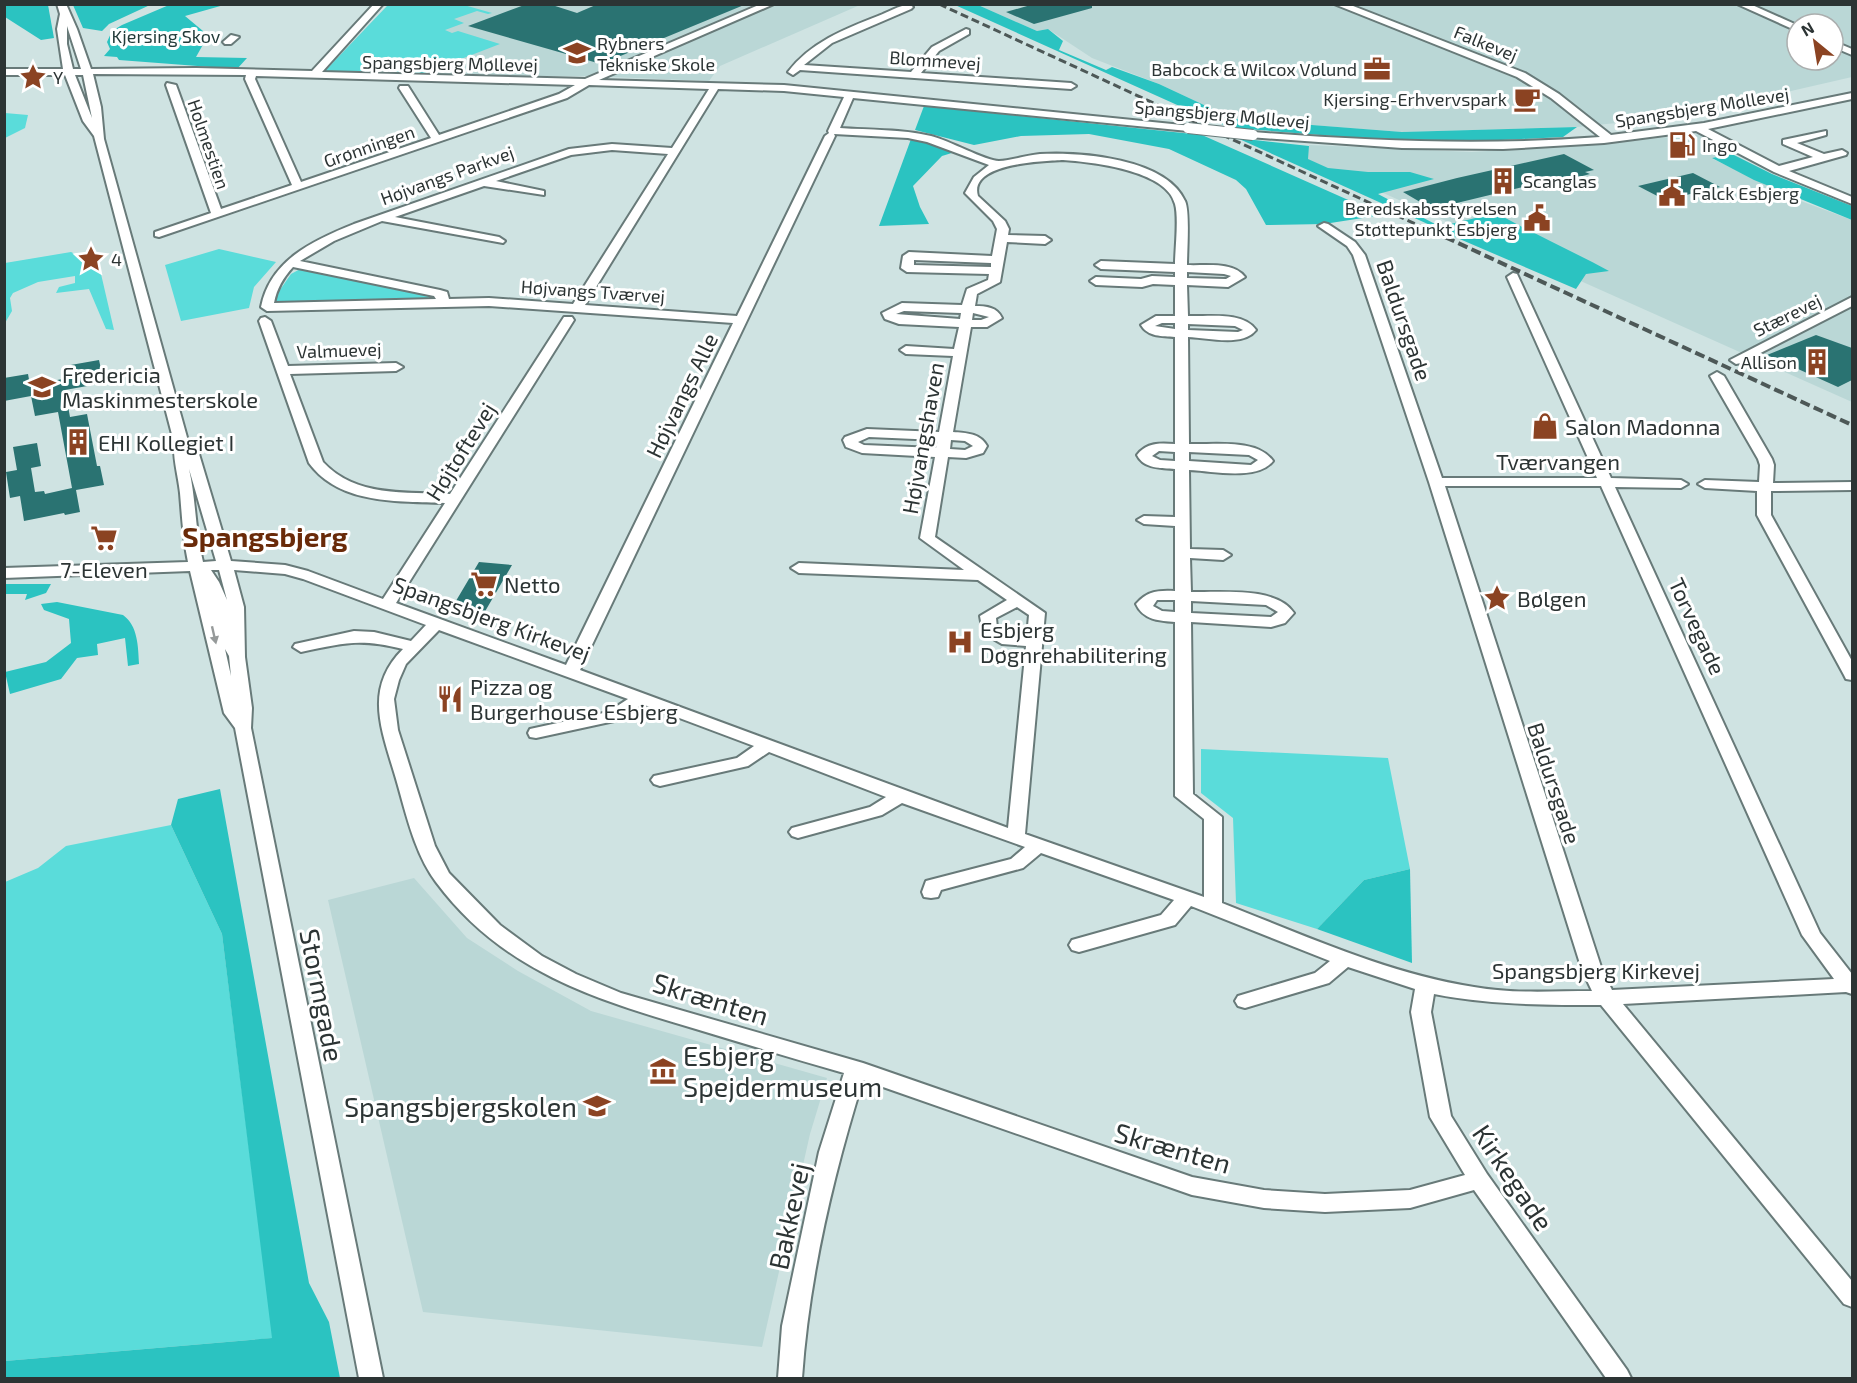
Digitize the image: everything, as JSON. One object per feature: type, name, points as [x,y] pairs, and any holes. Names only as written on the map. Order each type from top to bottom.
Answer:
[{"type":"street","name":"Spangsbjerg Møllevej","points":[[313,76],[379,4]]},
{"type":"street","name":"Spangsbjerg Møllevej","points":[[585,82],[770,4]]},
{"type":"street","name":"Falkevej","points":[[1338,4],[1521,75],[1555,96],[1608,138]]},
{"type":"street","points":[[1741,4],[1785,23]]},
{"type":"street","points":[[784,88],[796,67],[808,53],[908,7]]},
{"type":"street","name":"Stormgade","points":[[62,10],[63,30],[67,32],[88,102],[95,107],[99,139]]},
{"type":"street","name":"Stormgade","points":[[62,10],[71,24],[78,69],[78,98],[99,139],[181,442],[180,458],[188,492],[188,523],[213,573],[230,643],[237,656],[246,709],[243,728],[370,1378]]},
{"type":"street","points":[[914,75],[926,56],[936,47],[946,40],[966,33]]},
{"type":"street","name":"Blommevej","points":[[796,67],[1071,86]]},
{"type":"street","name":"Spangsbjerg Møllevej","points":[[4,71],[78,69],[196,71],[784,88],[1253,135],[1372,144],[1455,146],[1608,138],[1699,128],[1852,96]]},
{"type":"street","points":[[252,74],[250,80],[298,187]]},
{"type":"street","name":"Grønningen","points":[[159,234],[564,96],[585,82]]},
{"type":"street","name":"Holmestien","points":[[171,85],[217,214]]},
{"type":"street","name":"Højtoftevej","points":[[387,605],[716,86]]},
{"type":"street","points":[[404,87],[437,139]]},
{"type":"street","name":"Højvangs Alle","points":[[570,673],[850,94]]},
{"type":"street","points":[[1699,128],[1778,171],[1852,201]]},
{"type":"street","points":[[831,133],[908,135],[930,139],[998,165]]},
{"type":"street","points":[[1822,133],[1787,142],[1823,158]]},
{"type":"street","name":"Højvangs Parkvej","points":[[267,307],[267,296],[274,281],[291,263],[334,236],[381,218],[556,155],[583,149],[612,147],[676,152]]},
{"type":"street","points":[[1778,171],[1842,153]]},
{"type":"street","points":[[997,266],[1003,230],[1001,222],[977,204],[971,193],[974,183],[983,173],[998,165],[1026,158],[1071,156],[1134,168],[1173,189],[1180,203],[1184,796],[1214,817],[1213,907]]},
{"type":"street","points":[[482,182],[540,194]]},
{"type":"street","points":[[381,218],[499,241]]},
{"type":"street","name":"Baldursgade","points":[[1324,226],[1351,244],[1359,255],[1436,482],[1592,970],[1606,998],[1852,1297]]},
{"type":"street","points":[[1002,238],[1044,240]]},
{"type":"street","points":[[909,256],[997,266],[907,268],[909,256]]},
{"type":"street","points":[[291,263],[436,293],[443,295],[442,303]]},
{"type":"street","points":[[1101,265],[1182,275]]},
{"type":"street","name":"Højvangshaven","points":[[997,266],[994,282],[971,292],[927,538],[1037,613],[1016,837]]},
{"type":"street","points":[[1096,281],[1142,283],[1182,275]]},
{"type":"street","name":"Torvegade","points":[[1513,277],[1812,935],[1852,986]]},
{"type":"street","name":"Stærevej","points":[[1736,360],[1852,301]]},
{"type":"street","name":"Højvangs Tværvej","points":[[267,307],[489,302],[573,314],[741,320]]},
{"type":"street","points":[[902,307],[966,316],[899,320],[889,316],[888,313],[902,307]]},
{"type":"street","points":[[265,321],[322,474],[335,483],[372,493],[455,499]]},
{"type":"street","name":"Højvangshaven","points":[[906,350],[960,353]]},
{"type":"street","name":"Valmuevej","points":[[282,370],[396,367]]},
{"type":"street","points":[[1717,376],[1767,463],[1761,503],[1764,515],[1852,675]]},
{"type":"street","points":[[867,433],[945,436],[968,437],[978,442],[980,447],[966,454],[862,449],[851,444],[850,440],[858,434],[867,433]]},
{"type":"street","name":"Stormgade","points":[[181,442],[192,454],[213,573],[232,713],[243,728]]},
{"type":"street","points":[[1159,447],[1251,451],[1262,456],[1266,461],[1252,469],[1181,465],[1158,464],[1151,462],[1144,455],[1151,449],[1159,447]]},
{"type":"street","name":"Tværvangen","points":[[1436,482],[1681,484]]},
{"type":"street","points":[[1705,484],[1765,487],[1852,486]]},
{"type":"street","points":[[1144,520],[1182,522]]},
{"type":"street","points":[[1182,553],[1224,555]]},
{"type":"street","points":[[798,568],[980,574]]},
{"type":"street","name":"Spangsbjerg Kirkevej","points":[[4,575],[213,573],[328,584],[900,796],[1213,907],[1345,959],[1425,985],[1476,995],[1516,998],[1606,998],[1852,986]]},
{"type":"street","points":[[1160,595],[1269,600],[1282,606],[1286,613],[1279,620],[1271,622],[1183,617],[1159,616],[1146,609],[1144,604],[1152,597],[1160,595]]},
{"type":"street","points":[[1018,600],[988,616],[989,630],[1008,641],[1034,642]]},
{"type":"street","name":"Skrænten","points":[[436,624],[412,646],[399,662],[391,680],[386,699],[390,730],[426,846],[442,877],[493,930],[535,962],[615,998],[855,1069],[1192,1186],[1254,1197],[1326,1203],[1410,1199],[1479,1180]]},
{"type":"street","points":[[301,647],[354,636],[374,637],[412,646]]},
{"type":"street","points":[[536,733],[613,716],[640,698]]},
{"type":"street","points":[[660,780],[742,762],[766,745]]},
{"type":"street","points":[[798,832],[876,811],[900,796]]},
{"type":"street","points":[[931,892],[933,886],[1017,864],[1039,845]]},
{"type":"street","points":[[1079,945],[1168,920],[1188,898]]},
{"type":"street","points":[[1245,1001],[1322,978],[1345,959]]},
{"type":"street","name":"Kirkegade","points":[[1425,985],[1421,1012],[1441,1117],[1479,1180],[1619,1378]]},
{"type":"street","name":"Bakkevej","points":[[790,1378],[794,1326],[830,1152],[855,1069]]},
{"type":"shaded area","points":[[388,5],[860,5],[720,66],[709,81],[585,76],[460,77],[421,74],[427,71],[383,70],[358,73],[352,63],[333,62]]},
{"type":"shaded area","points":[[388,5],[464,5],[492,13],[477,11],[454,19],[464,23],[445,30],[452,33],[458,31],[500,44],[422,74],[382,70],[358,73],[324,72]]},
{"type":"shaded area","points":[[978,5],[1852,5],[1852,77],[1703,111],[1646,120],[1577,127],[1402,132],[1234,119],[1159,84],[1092,58],[1048,29],[1037,31]]},
{"type":"shaded area","points":[[5,113],[28,115],[25,128],[5,138]]},
{"type":"shaded area","points":[[1700,134],[1732,154],[1713,159],[1801,201],[1852,220],[1852,402],[1307,159],[1309,145],[1472,152],[1597,144]]},
{"type":"shaded area","points":[[219,249],[276,262],[254,287],[249,308],[181,321],[165,265]]},
{"type":"shaded area","points":[[71,252],[89,261],[98,261],[114,330],[106,329],[89,289],[56,293],[59,287],[75,283],[75,276],[38,282],[13,293],[10,298],[12,311],[5,323],[5,263]]},
{"type":"shaded area","points":[[302,268],[433,296],[434,300],[277,303],[275,297],[291,274]]},
{"type":"shaded area","points":[[1201,749],[1388,758],[1410,869],[1364,880],[1317,929],[1236,903],[1233,818],[1201,793]]},
{"type":"shaded area","points":[[171,825],[222,934],[273,1338],[5,1361],[5,882],[38,868],[66,846]]},
{"type":"shaded area","name":"Spangsbjergskolen","points":[[414,878],[467,938],[518,971],[591,1011],[827,1078],[810,1134],[762,1347],[423,1312],[328,900]]},
{"type":"green space","points":[[4,5],[48,5],[54,38],[41,40],[5,17]]},
{"type":"green space","name":"Kjersing Skov","points":[[73,5],[150,5],[109,24],[102,31],[83,28]]},
{"type":"green space","name":"Kjersing Skov","points":[[169,5],[224,5],[185,16],[203,31],[205,41],[196,57],[247,58],[237,69],[119,60],[117,57],[104,56],[110,49],[107,42],[112,31]]},
{"type":"green space","points":[[955,5],[978,5],[1037,31],[1048,29],[1063,41],[1059,50],[1106,70],[1112,67],[1159,84],[1234,119],[1402,132],[1577,127],[1563,137],[1462,142],[1395,141],[1234,128],[1215,122]]},
{"type":"green space","points":[[924,106],[1202,135],[1382,215],[1324,224],[1266,225],[1246,189],[1236,180],[1169,149],[1089,134],[1021,136],[974,145],[915,130]]},
{"type":"green space","points":[[1237,138],[1309,146],[1308,159],[1328,168],[1368,172],[1410,172],[1434,179],[1378,194],[1435,224],[1430,225]]},
{"type":"green space","points":[[911,139],[932,143],[955,152],[942,156],[913,186],[929,224],[879,226]]},
{"type":"green space","points":[[1732,154],[1772,174],[1852,206],[1852,220],[1754,180],[1712,158]]},
{"type":"green space","points":[[1496,213],[1609,271],[1586,274],[1576,289],[1434,228]]},
{"type":"green space","points":[[5,584],[51,584],[46,593],[25,600],[27,594],[5,594]]},
{"type":"green space","points":[[57,602],[123,615],[134,631],[139,664],[128,666],[125,638],[97,644],[98,655],[77,658],[61,679],[10,694],[5,672],[46,662],[71,643],[69,619],[44,610],[41,604]]},
{"type":"green space","points":[[220,789],[309,1283],[329,1322],[340,1378],[5,1378],[5,1361],[272,1338],[222,934],[171,825],[178,799]]},
{"type":"green space","points":[[1410,869],[1412,963],[1317,929],[1364,880]]},
{"type":"building","points":[[527,4],[549,4],[577,13],[598,4],[744,5],[601,64],[468,26]]},
{"type":"building","points":[[1034,4],[1092,4],[1092,8],[1034,24],[1006,12]]},
{"type":"building","name":"Scanglas","points":[[1564,154],[1594,170],[1585,172],[1590,174],[1548,185],[1543,182],[1432,209],[1403,192],[1457,178]]},
{"type":"building","name":"Falck Esbjerg","points":[[1693,173],[1720,187],[1665,200],[1638,186]]},
{"type":"building","name":"Allison","points":[[1816,335],[1852,348],[1852,380],[1838,387],[1767,355]]},
{"type":"building","points":[[99,360],[104,383],[65,390],[70,417],[87,414],[97,466],[100,466],[104,485],[76,490],[80,512],[24,521],[20,496],[10,498],[6,472],[17,470],[13,447],[37,443],[41,466],[31,468],[35,492],[44,491],[45,494],[72,488],[58,412],[35,416],[31,396],[4,401],[4,378],[28,374],[30,385],[68,378],[65,366]]},
{"type":"building","name":"Netto","points":[[479,562],[512,565],[480,620],[463,619],[466,613],[450,611]]},
{"type":"railway","points":[[939,4],[1435,233]]},
{"type":"railway","points":[[1432,231],[1852,425]]},
{"type":"place","name":"Rybners Tekniske Skole","points":[[577,53]]},
{"type":"place","name":"Babcock & Wilcox Vølund","points":[[1377,69]]},
{"type":"place","name":"Y","points":[[33,77]]},
{"type":"place","name":"Kjersing-Erhvervspark","points":[[1527,99]]},
{"type":"place","name":"Ingo","points":[[1682,145]]},
{"type":"place","name":"Scanglas","points":[[1503,181]]},
{"type":"place","name":"Falck Esbjerg","points":[[1672,193]]},
{"type":"place","name":"Beredskabsstyrelsen Støttepunkt Esbjerg","points":[[1537,218]]},
{"type":"place","name":"4","points":[[91,259]]},
{"type":"place","name":"Allison","points":[[1817,362]]},
{"type":"place","name":"Fredericia Maskinmesterskole","points":[[42,387]]},
{"type":"place","name":"Salon Madonna","points":[[1545,426]]},
{"type":"place","name":"EHI Kollegiet I","points":[[78,442]]},
{"type":"place","name":"7-Eleven","points":[[104,538]]},
{"type":"place","name":"Netto","points":[[484,584]]},
{"type":"place","name":"Bølgen","points":[[1497,598]]},
{"type":"place","name":"Esbjerg Døgnrehabilitering","points":[[960,642]]},
{"type":"place","name":"Pizza og Burgerhouse Esbjerg","points":[[450,699]]},
{"type":"place","name":"Esbjerg Spejdermuseum","points":[[663,1071]]},
{"type":"place","name":"Spangsbjergskolen","points":[[597,1106]]},
{"type":"district","name":"Spangsbjerg","points":[[265,536]]}]
